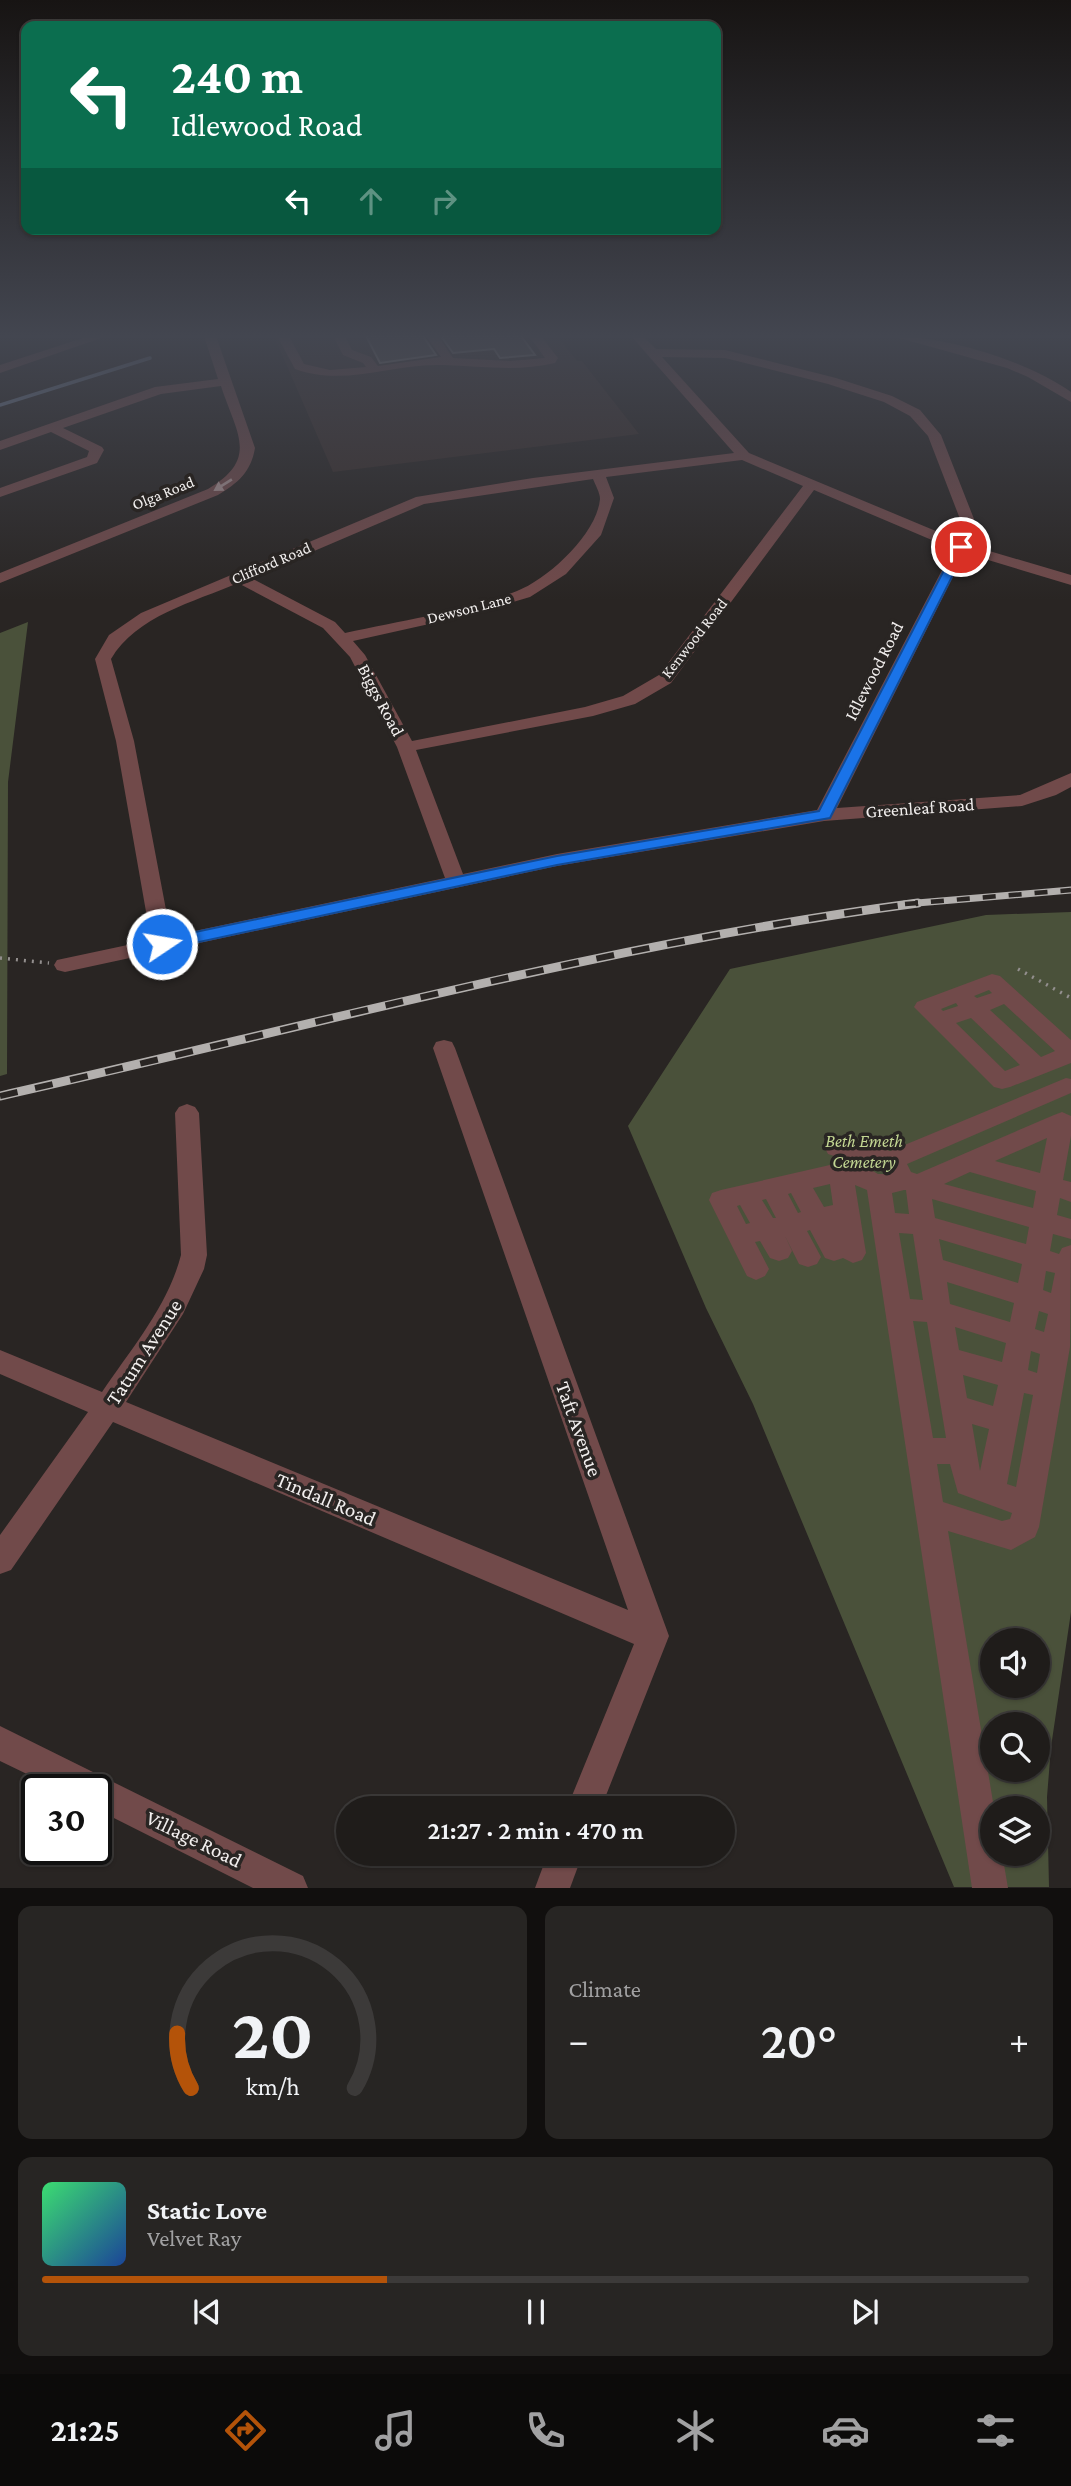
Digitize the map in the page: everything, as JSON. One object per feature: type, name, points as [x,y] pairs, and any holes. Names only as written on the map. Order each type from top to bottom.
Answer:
[{"type":"street","points":[[0,446],[64,424]]},
{"type":"street","name":"Olga Road","points":[[0,578],[213,492],[235,478],[246,465],[248,449],[240,424]]},
{"type":"street","points":[[715,424],[744,456],[961,547],[1071,580]]},
{"type":"street","points":[[925,424],[934,435],[967,519],[961,547]]},
{"type":"street","points":[[0,493],[92,460],[97,450],[53,428]]},
{"type":"street","name":"Clifford Road","points":[[162,944],[125,741],[103,659],[115,638],[147,616],[421,500],[744,456]]},
{"type":"street","name":"Dewson Lane","points":[[343,638],[465,611],[524,594],[561,571],[594,535],[607,498],[598,474]]},
{"type":"street","name":"Kenwood Road","points":[[406,747],[587,712],[629,700],[665,679],[811,484]]},
{"type":"street","name":"Idlewood Road","points":[[824,815],[961,547]]},
{"type":"street","name":"Biggs Road","points":[[238,577],[329,625],[356,655],[406,747],[456,881]]},
{"type":"street","name":"Greenleaf Road","points":[[65,965],[557,860],[824,815],[1022,800],[1049,792],[1071,779]]},
{"type":"street","points":[[785,1185],[818,1219],[844,1252],[847,1212],[872,1169],[1064,1091],[1002,1036],[925,1007],[1002,1081],[1002,1036],[992,981],[1045,1029]]},
{"type":"street","points":[[1002,1036],[1045,1029]]},
{"type":"street","points":[[963,1043],[1045,1029]]},
{"type":"street","name":"Taft Avenue","points":[[444,1048],[653,1636]]},
{"type":"street","name":"Tatum Avenue","points":[[0,1560],[108,1408],[182,1292],[191,1271],[194,1255],[187,1113]]},
{"type":"street","points":[[967,1163],[1062,1121],[1064,1155],[1060,1189],[1043,1221],[991,1492]]},
{"type":"street","points":[[756,1269],[721,1200],[872,1169],[967,1163],[1060,1189]]},
{"type":"street","points":[[872,1169],[1071,1229]]},
{"type":"street","points":[[872,1169],[884,1222],[990,1888]]},
{"type":"street","points":[[872,1169],[924,1225],[968,1484],[1028,1505]]},
{"type":"street","points":[[779,1235],[785,1185]]},
{"type":"street","points":[[746,1194],[779,1235],[808,1256]]},
{"type":"street","points":[[739,1236],[779,1235],[818,1219],[847,1212]]},
{"type":"street","points":[[884,1222],[924,1225],[1036,1258],[1070,1261],[1024,1527],[1011,1536],[931,1513]]},
{"type":"street","points":[[931,1267],[1062,1307]]},
{"type":"street","points":[[898,1310],[938,1311],[1056,1347]]},
{"type":"street","points":[[946,1357],[1049,1388]]},
{"type":"street","name":"Tindall Road","points":[[0,1362],[653,1636]]},
{"type":"street","points":[[955,1406],[1004,1422]]},
{"type":"street","points":[[921,1450],[962,1452]]},
{"type":"street","points":[[589,1796],[653,1636]]},
{"type":"street","name":"Village Road","points":[[0,1743],[62,1774]]},
{"type":"street","name":"Village Road","points":[[112,1799],[291,1888]]},
{"type":"street","points":[[552,1888],[561,1866]]},
{"type":"path","points":[[0,958],[65,965]]},
{"type":"path","points":[[1018,969],[1071,998]]},
{"type":"shaded area","points":[[312,424],[631,424],[639,434],[333,472]]},
{"type":"green space","points":[[28,622],[8,782],[7,1074],[0,1076],[0,633]]},
{"type":"green space","name":"Beth Emeth Cemetery","points":[[1071,912],[1071,1612],[1050,1760],[1050,1712],[980,1712],[980,1782],[1048,1782],[1047,1796],[980,1796],[980,1866],[1049,1866],[1049,1887],[954,1887],[753,1404],[706,1308],[628,1126],[730,969],[986,915]]},
{"type":"railway","points":[[905,904],[1071,890]]},
{"type":"railway","points":[[0,1096],[572,964],[687,940],[918,903]]},
{"type":"route","points":[[162,944],[557,860],[824,815],[961,547]]}]
